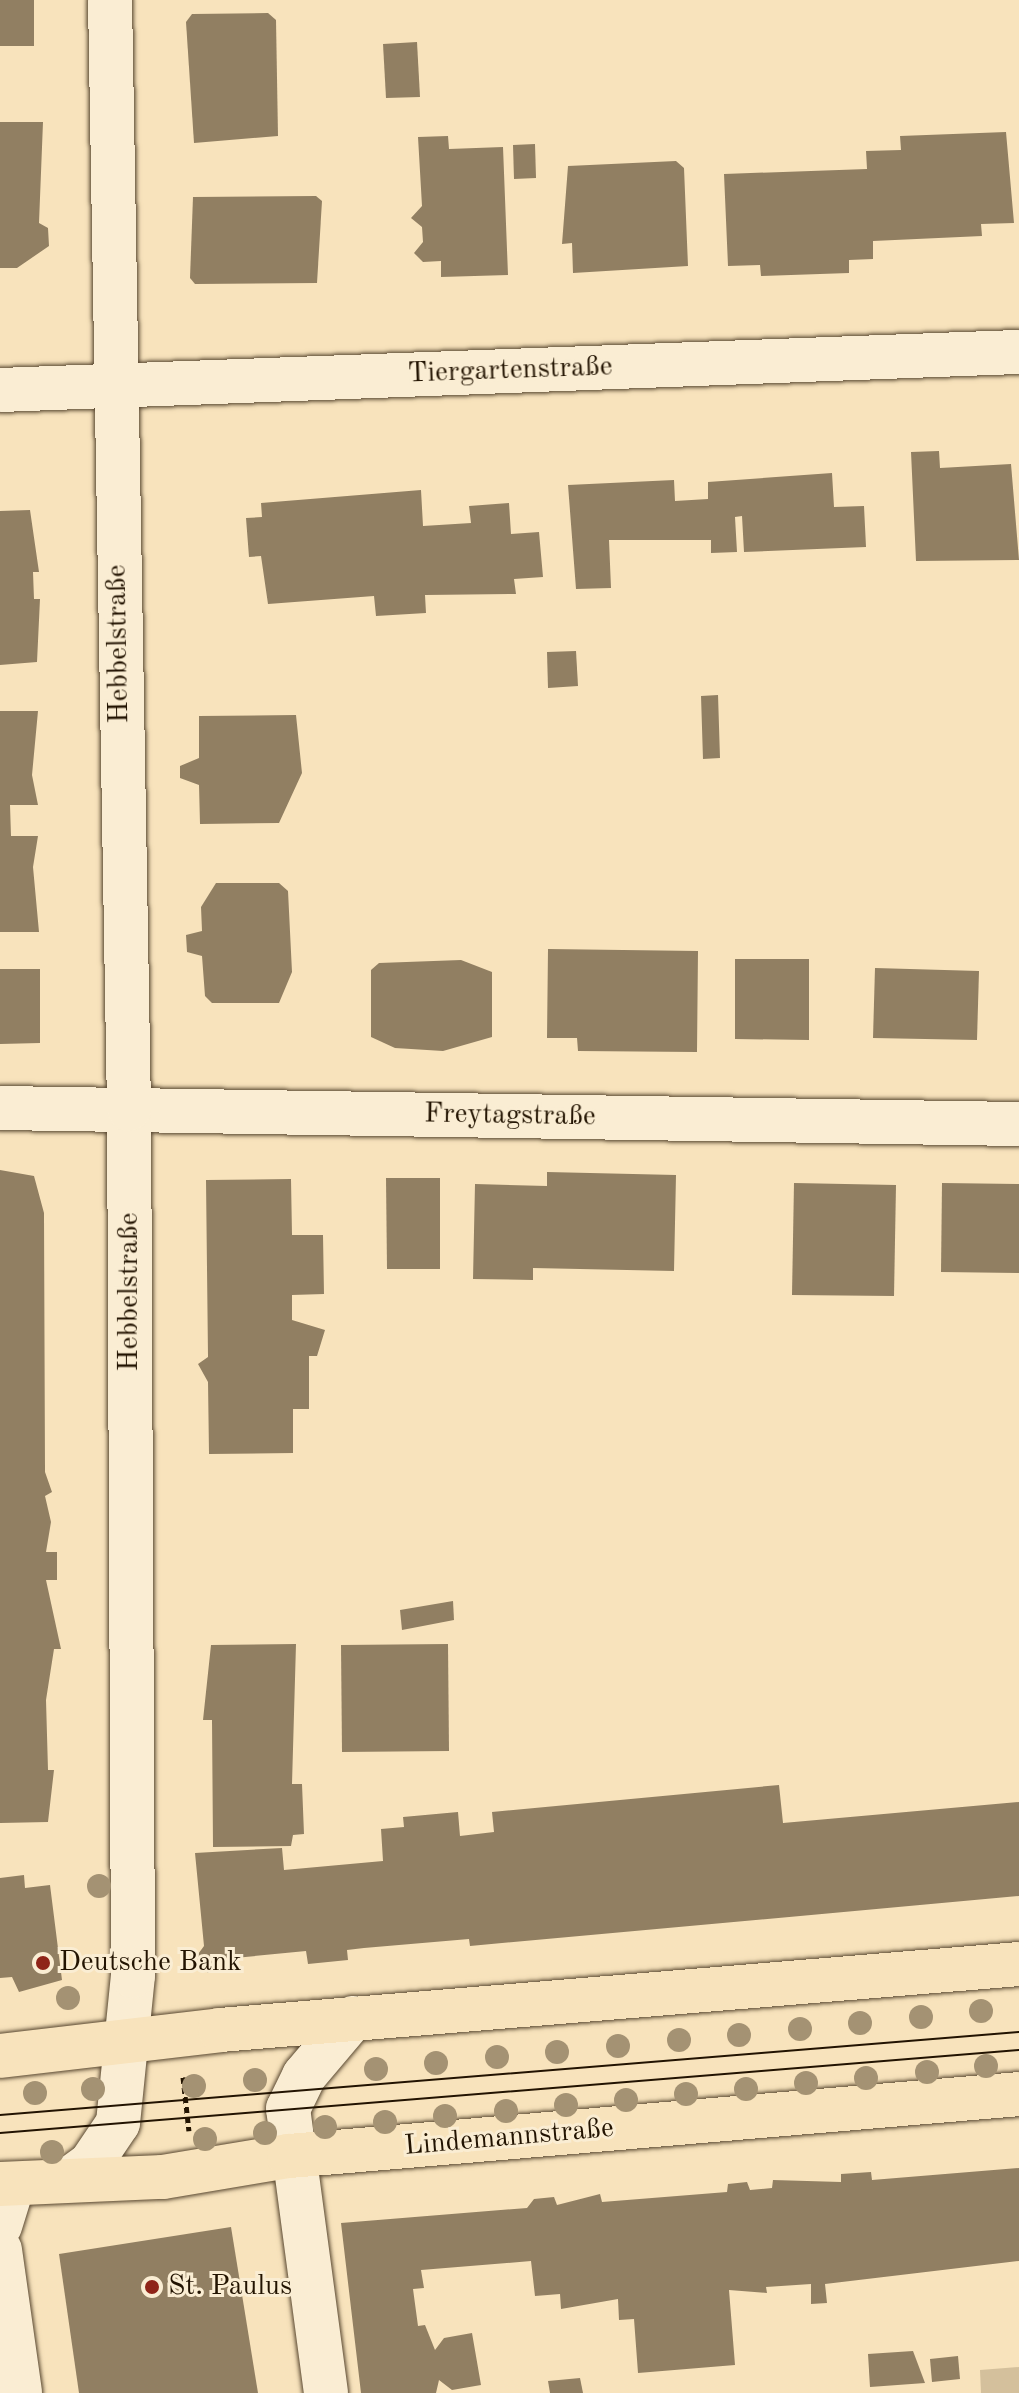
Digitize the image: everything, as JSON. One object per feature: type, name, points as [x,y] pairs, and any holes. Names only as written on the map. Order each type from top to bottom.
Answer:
[{"type":"main road","points":[[0,2056],[353,2018],[1019,1964]]},
{"type":"main road","name":"Lindemannstraße","points":[[6,2184],[193,2172],[289,2156],[1019,2094]]},
{"type":"street","name":"Hebbelstraße","points":[[68,2180],[91,2163],[118,2123],[131,2044],[129,1109],[113,383],[110,0]]},
{"type":"street","name":"Tiergartenstraße","points":[[0,390],[113,383],[1019,352]]},
{"type":"street","name":"Freytagstraße","points":[[0,1108],[1019,1124]]},
{"type":"street","points":[[326,2393],[289,2156],[294,2091],[353,2018]]},
{"type":"street","points":[[0,2226],[6,2184]]},
{"type":"street","points":[[0,2250],[20,2393]]},
{"type":"path","points":[[179,2037],[193,2172]]},
{"type":"shaded area","points":[[1019,2367],[1019,2393],[981,2393],[980,2370]]},
{"type":"building","points":[[0,0],[34,0],[34,46],[0,46]]},
{"type":"building","points":[[268,13],[276,20],[278,136],[194,143],[186,22],[192,14]]},
{"type":"building","points":[[417,42],[420,97],[386,98],[383,44]]},
{"type":"building","points":[[0,122],[43,122],[39,223],[48,228],[49,246],[17,268],[0,268]]},
{"type":"building","points":[[1006,132],[1014,223],[981,224],[982,236],[873,241],[873,259],[849,260],[849,273],[761,276],[760,265],[728,266],[724,174],[867,169],[866,151],[901,150],[900,136]]},
{"type":"building","points":[[448,136],[449,149],[503,147],[508,275],[441,277],[441,261],[423,262],[414,253],[423,242],[422,227],[411,218],[422,206],[418,137]]},
{"type":"building","points":[[535,144],[536,178],[514,179],[513,145]]},
{"type":"building","points":[[676,161],[684,168],[688,266],[573,273],[572,243],[562,244],[568,166]]},
{"type":"building","points":[[316,196],[322,201],[317,283],[195,284],[190,278],[193,197]]},
{"type":"building","points":[[939,451],[940,468],[1011,464],[1019,560],[916,561],[911,452]]},
{"type":"building","points":[[832,473],[834,507],[864,506],[866,547],[744,552],[742,516],[735,517],[737,552],[711,553],[711,540],[609,540],[611,588],[576,589],[568,485],[674,480],[675,501],[708,499],[708,482]]},
{"type":"building","points":[[421,490],[423,526],[471,523],[469,506],[509,503],[511,534],[539,532],[543,577],[514,579],[516,594],[425,595],[426,613],[376,616],[374,596],[268,604],[261,556],[249,557],[246,518],[262,517],[261,503]]},
{"type":"building","points":[[30,510],[39,572],[33,572],[34,599],[40,599],[37,662],[0,665],[0,511]]},
{"type":"building","points":[[576,651],[578,686],[548,688],[547,652]]},
{"type":"building","points":[[718,695],[720,758],[703,759],[701,696]]},
{"type":"building","points":[[0,711],[38,711],[32,775],[38,805],[10,805],[11,836],[38,836],[33,867],[39,932],[0,932]]},
{"type":"building","points":[[296,715],[302,773],[279,823],[200,824],[199,785],[180,778],[180,766],[199,758],[199,716]]},
{"type":"building","points":[[216,883],[279,883],[288,891],[292,972],[279,1003],[212,1003],[205,996],[202,956],[187,952],[186,935],[202,931],[201,907]]},
{"type":"building","points":[[548,949],[698,951],[697,1052],[578,1051],[577,1038],[547,1038]]},
{"type":"building","points":[[735,959],[809,959],[809,1040],[735,1039]]},
{"type":"building","points":[[461,960],[492,972],[492,1037],[443,1051],[395,1048],[371,1037],[371,970],[379,963]]},
{"type":"building","points":[[875,968],[979,971],[977,1040],[873,1038]]},
{"type":"building","points":[[0,969],[40,969],[40,1043],[0,1044]]},
{"type":"building","points":[[0,1170],[34,1176],[44,1213],[45,1472],[52,1492],[45,1496],[51,1522],[46,1552],[57,1552],[57,1580],[46,1580],[61,1649],[54,1649],[46,1700],[48,1770],[54,1770],[48,1822],[0,1823]]},
{"type":"building","points":[[547,1172],[676,1175],[674,1271],[533,1268],[533,1280],[473,1279],[475,1184],[547,1186]]},
{"type":"building","points":[[386,1178],[440,1178],[440,1269],[387,1269]]},
{"type":"building","points":[[291,1179],[292,1235],[323,1235],[324,1294],[292,1295],[292,1320],[325,1330],[317,1356],[309,1356],[309,1409],[293,1409],[293,1453],[209,1454],[208,1382],[198,1364],[208,1357],[206,1180]]},
{"type":"building","points":[[794,1183],[896,1185],[894,1296],[792,1295]]},
{"type":"building","points":[[942,1183],[1019,1184],[1019,1273],[941,1272]]},
{"type":"building","points":[[453,1601],[454,1620],[402,1630],[400,1610]]},
{"type":"building","points":[[296,1644],[292,1784],[302,1784],[304,1834],[293,1835],[291,1846],[213,1847],[212,1720],[203,1720],[211,1645]]},
{"type":"building","points":[[448,1644],[449,1751],[342,1752],[341,1645]]},
{"type":"building","points":[[779,1785],[783,1823],[1019,1802],[1019,1896],[470,1946],[469,1939],[364,1948],[347,1950],[348,1960],[308,1964],[306,1951],[224,1959],[208,1973],[193,1961],[204,1946],[195,1853],[282,1848],[284,1870],[383,1861],[381,1829],[404,1827],[403,1817],[458,1812],[460,1836],[494,1832],[492,1812]]},
{"type":"building","points":[[24,1875],[25,1888],[50,1885],[62,1980],[19,1992],[12,1977],[0,1978],[0,1878]]},
{"type":"building","points":[[1019,2168],[1019,2261],[825,2284],[827,2303],[811,2304],[811,2284],[766,2287],[767,2293],[729,2290],[735,2365],[638,2373],[634,2319],[619,2320],[618,2299],[561,2309],[560,2294],[535,2296],[531,2261],[421,2270],[424,2288],[413,2289],[418,2326],[425,2325],[435,2350],[444,2338],[472,2333],[481,2385],[452,2390],[439,2380],[436,2393],[361,2393],[341,2223],[527,2208],[534,2199],[554,2197],[557,2205],[600,2194],[602,2202],[727,2192],[728,2184],[747,2182],[750,2190],[772,2188],[773,2180],[841,2182],[841,2174],[871,2172],[872,2180]]},
{"type":"building","name":"St. Paulus","points":[[231,2227],[258,2393],[79,2393],[59,2254]]},
{"type":"building","points":[[913,2351],[925,2383],[870,2387],[868,2354]]},
{"type":"building","points":[[958,2356],[960,2379],[932,2382],[930,2359]]},
{"type":"building","points":[[580,2378],[583,2393],[550,2393],[548,2381]]},
{"type":"tram line","points":[[0,2115],[1019,2032]]},
{"type":"tram line","points":[[0,2133],[1019,2050]]},
{"type":"place","name":"Deutsche Bank","points":[[43,1963]]},
{"type":"place","name":"St. Paulus","points":[[152,2287]]}]
